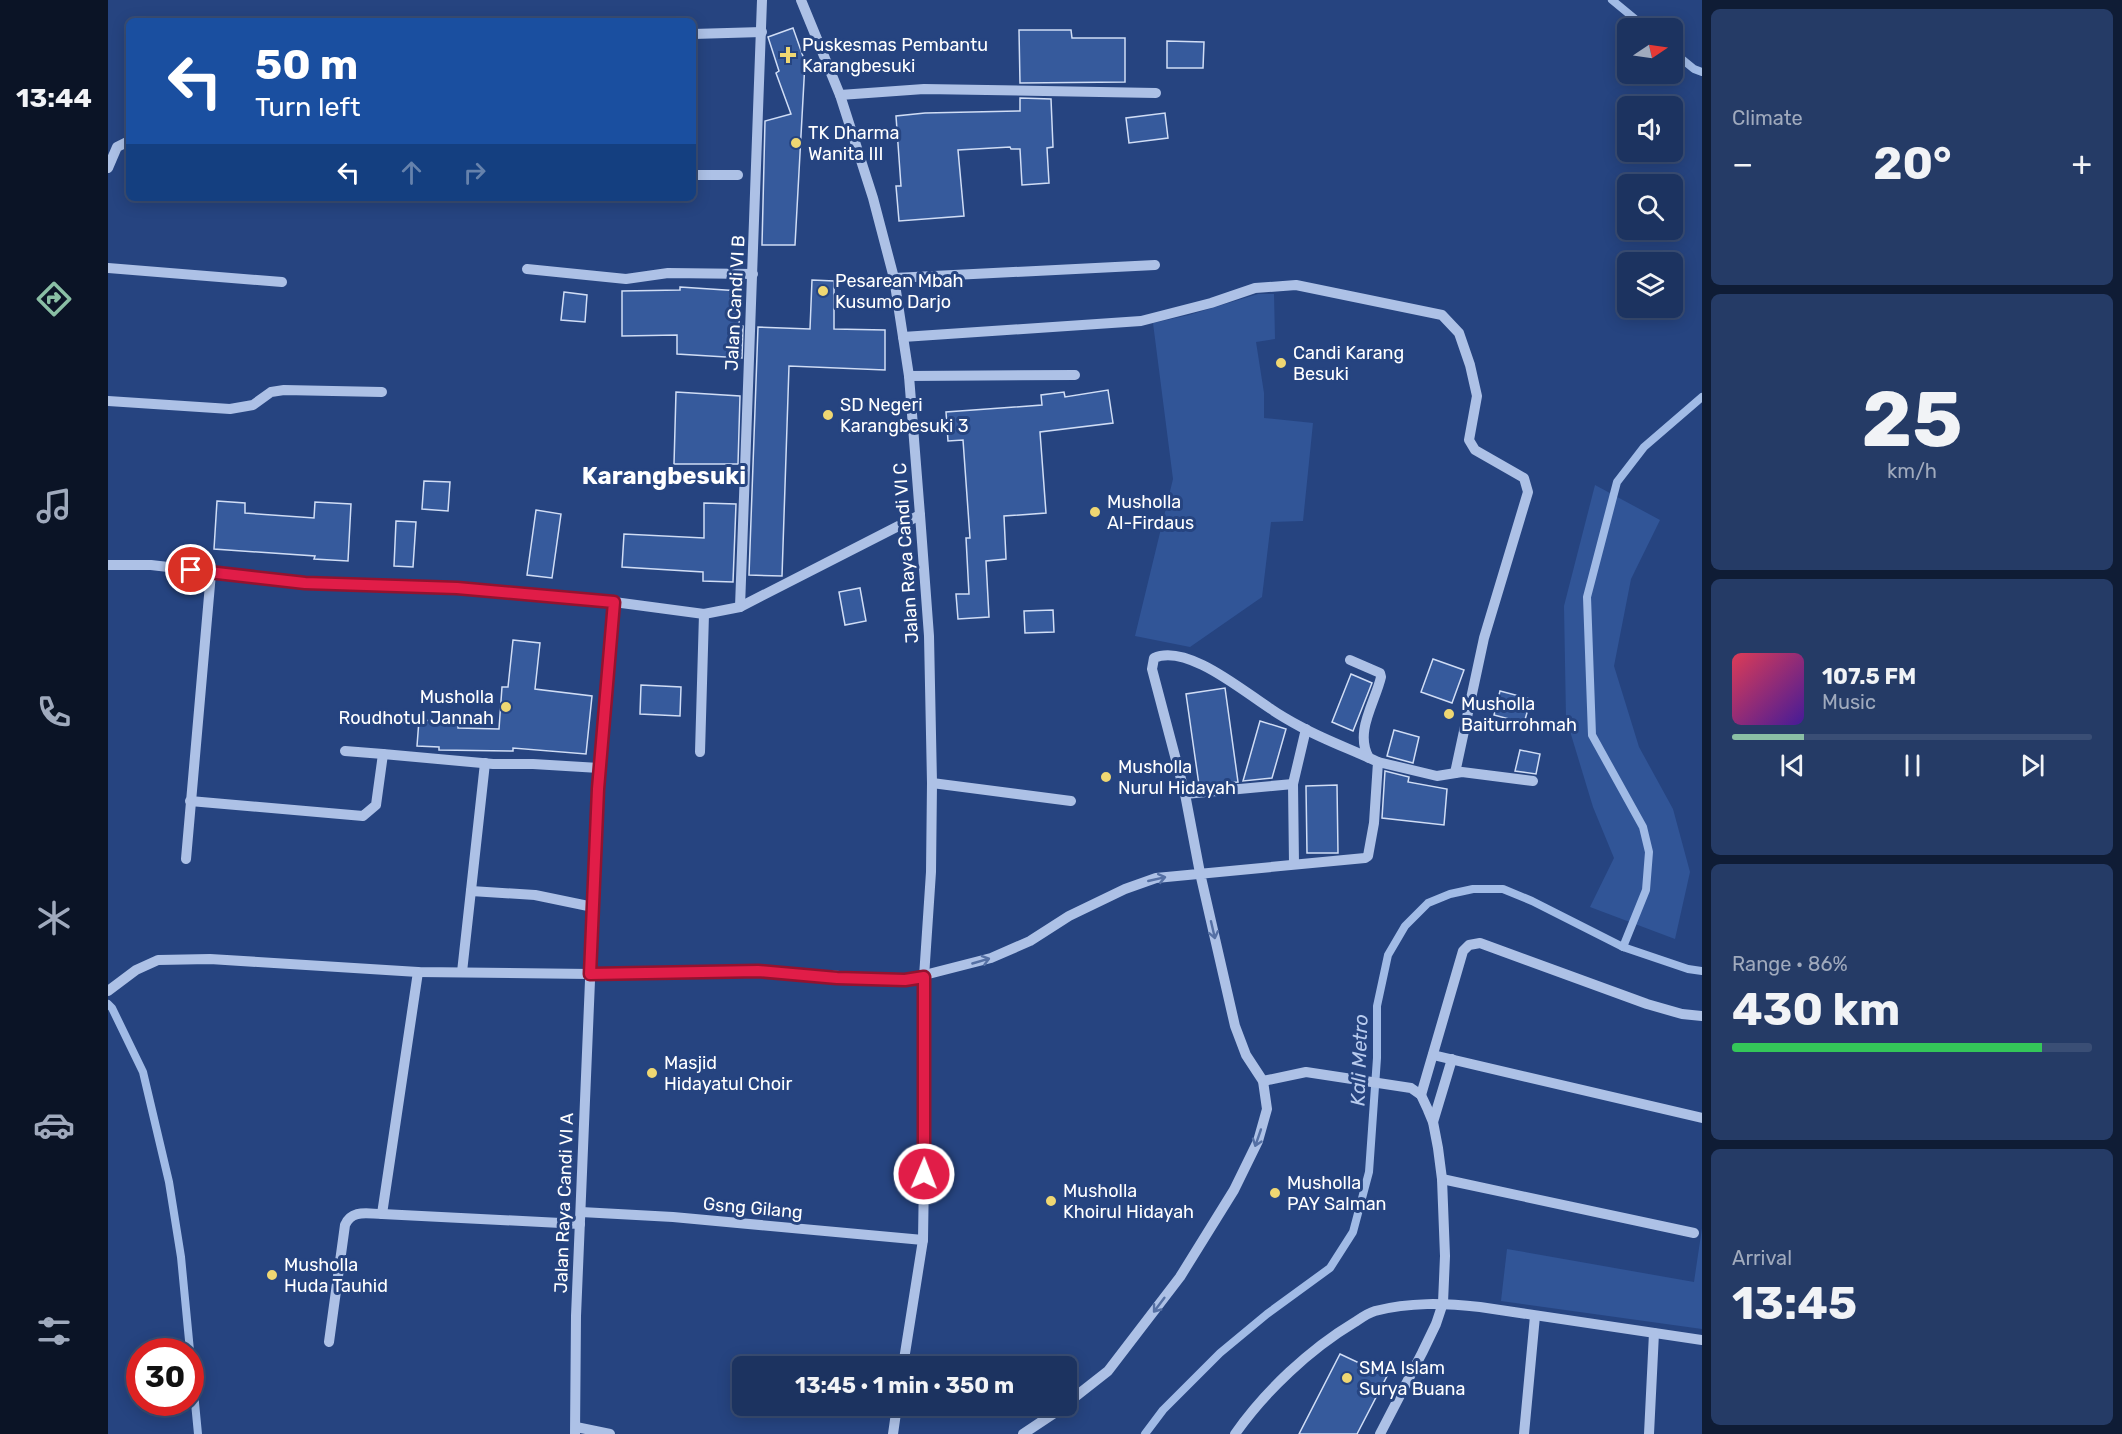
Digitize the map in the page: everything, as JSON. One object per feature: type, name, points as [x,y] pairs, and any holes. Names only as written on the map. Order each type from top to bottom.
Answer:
[{"type":"street","name":"Jalan Candi VI B","points":[[740,607],[762,0]]},
{"type":"street","name":"Jalan Raya Candi VI C","points":[[801,0],[840,95],[873,198],[894,278],[909,376],[920,515],[929,636],[931,872],[924,977],[923,1240],[905,1356]]},
{"type":"street","points":[[696,34],[762,32]]},
{"type":"street","points":[[840,95],[924,89],[1156,93]]},
{"type":"street","points":[[108,168],[117,147],[126,142]]},
{"type":"street","points":[[696,175],[738,174]]},
{"type":"street","points":[[894,278],[1155,265]]},
{"type":"street","points":[[108,268],[282,282]]},
{"type":"street","points":[[527,269],[626,279],[668,273],[753,274]]},
{"type":"street","points":[[903,338],[1141,321],[1211,303],[1256,288],[1289,285],[1442,315],[1459,333],[1473,375],[1477,396],[1469,440],[1474,450],[1524,478],[1528,492],[1484,638],[1455,773]]},
{"type":"street","points":[[909,376],[1075,375]]},
{"type":"street","points":[[108,401],[230,409],[253,405],[271,392],[284,390],[382,392]]},
{"type":"street","points":[[108,565],[151,565],[305,583],[457,588],[614,602],[704,614],[740,607],[920,515]]},
{"type":"street","points":[[186,859],[211,573]]},
{"type":"street","name":"Jalan Raya Candi VI A","points":[[576,1431],[576,1316],[599,768],[614,602]]},
{"type":"street","points":[[700,752],[704,614]]},
{"type":"street","points":[[1077,1396],[1108,1371],[1180,1277],[1234,1190],[1258,1141],[1267,1109],[1263,1081],[1246,1055],[1235,1026],[1200,873],[1185,794],[1157,695],[1152,669],[1154,658],[1161,655],[1174,656],[1213,669],[1272,710],[1306,729],[1374,760],[1437,776],[1455,773],[1533,781]]},
{"type":"street","points":[[112,988],[136,970],[158,960],[210,958],[418,972],[590,974],[758,971],[837,978],[905,980],[924,977],[992,958],[1030,941],[1069,916],[1125,889],[1156,878],[1368,856],[1374,823],[1374,760],[1363,744],[1364,729],[1381,677],[1380,673],[1374,669],[1350,660]]},
{"type":"street","points":[[1294,864],[1293,784],[1306,729]]},
{"type":"street","points":[[345,751],[485,763],[599,768]]},
{"type":"street","points":[[190,801],[363,816],[376,805],[383,754]]},
{"type":"street","points":[[462,972],[485,763]]},
{"type":"street","points":[[932,783],[1071,801]]},
{"type":"street","points":[[1185,794],[1293,784]]},
{"type":"street","points":[[471,891],[535,895],[593,907]]},
{"type":"street","points":[[1421,1095],[1463,951],[1469,945],[1480,943],[1647,1004],[1682,1014],[1702,1016]]},
{"type":"street","points":[[382,1214],[418,972]]},
{"type":"street","points":[[1433,1055],[1702,1118]]},
{"type":"street","points":[[1433,1122],[1452,1059]]},
{"type":"street","points":[[1263,1081],[1306,1072],[1411,1089],[1421,1095],[1433,1122],[1442,1179],[1445,1256],[1443,1303],[1436,1324],[1380,1434]]},
{"type":"street","points":[[1442,1179],[1694,1233]]},
{"type":"street","name":"Gsng Gilang","points":[[581,1212],[685,1218],[923,1240]]},
{"type":"street","points":[[329,1342],[345,1225],[349,1217],[355,1214],[580,1224]]},
{"type":"street","points":[[1235,1434],[1247,1417],[1279,1382],[1337,1333],[1372,1312],[1409,1304],[1443,1303],[1702,1340]]},
{"type":"street","points":[[1524,1434],[1535,1316]]},
{"type":"street","points":[[1649,1434],[1654,1333]]},
{"type":"street","points":[[893,1434],[896,1416]]},
{"type":"street","points":[[1023,1434],[1050,1416]]},
{"type":"street","points":[[576,1431],[610,1434]]},
{"type":"shaded area","points":[[1258,294],[1274,294],[1275,339],[1256,342],[1264,393],[1264,418],[1313,423],[1303,521],[1271,522],[1262,597],[1190,647],[1135,636],[1173,479],[1153,323],[1189,315]]},
{"type":"shaded area","points":[[1595,485],[1660,520],[1631,579],[1614,666],[1639,747],[1673,809],[1690,872],[1675,939],[1590,907],[1614,858],[1593,807],[1566,718],[1564,606]]},
{"type":"shaded area","points":[[1702,1228],[1702,1329],[1501,1301],[1507,1249],[1694,1282]]},
{"type":"building","points":[[793,28],[805,62],[795,245],[762,245],[765,121],[791,114],[776,73],[779,71],[768,37]]},
{"type":"building","points":[[1019,30],[1071,30],[1072,38],[1125,38],[1125,82],[1020,83]]},
{"type":"building","points":[[1167,41],[1204,42],[1203,68],[1167,68]]},
{"type":"building","points":[[1020,98],[1051,99],[1053,147],[1047,148],[1049,183],[1022,185],[1020,149],[1010,147],[958,150],[964,216],[899,221],[896,186],[901,186],[896,116],[925,113],[1020,111]]},
{"type":"building","points":[[1165,113],[1168,138],[1129,143],[1126,118]]},
{"type":"building","points":[[812,280],[834,281],[834,329],[885,330],[885,370],[789,366],[782,576],[749,575],[758,327],[810,329]]},
{"type":"building","points":[[680,287],[740,291],[739,325],[743,326],[742,358],[677,354],[677,335],[622,336],[622,291],[680,290]]},
{"type":"building","points":[[564,292],[587,295],[585,322],[561,320]]},
{"type":"building","points":[[1108,390],[1113,423],[1040,432],[1046,513],[1004,516],[1006,559],[986,561],[989,617],[958,619],[956,594],[969,594],[966,538],[970,538],[963,440],[948,441],[946,412],[1042,405],[1041,395],[1064,392],[1065,397]]},
{"type":"building","points":[[676,392],[740,396],[738,464],[674,464]]},
{"type":"building","points":[[424,481],[450,482],[448,511],[422,509]]},
{"type":"building","points":[[217,501],[245,503],[245,513],[314,518],[315,502],[351,504],[348,561],[314,559],[315,556],[214,549]]},
{"type":"building","points":[[704,503],[736,504],[733,582],[703,581],[703,572],[622,567],[624,534],[704,538]]},
{"type":"building","points":[[536,510],[561,514],[552,578],[527,575]]},
{"type":"building","points":[[396,521],[416,522],[413,567],[394,566]]},
{"type":"building","points":[[860,588],[866,621],[845,625],[839,592]]},
{"type":"building","points":[[1053,610],[1054,632],[1025,633],[1024,611]]},
{"type":"building","points":[[513,640],[540,643],[535,689],[592,696],[586,754],[513,748],[513,751],[439,750],[439,747],[417,746],[419,720],[458,722],[458,728],[499,729],[502,687],[508,687]]},
{"type":"building","points":[[1433,659],[1464,670],[1452,703],[1421,692]]},
{"type":"building","points":[[1351,674],[1372,683],[1353,731],[1332,722]]},
{"type":"building","points":[[641,685],[681,687],[680,716],[640,714]]},
{"type":"building","points":[[1225,688],[1238,782],[1199,785],[1186,694]]},
{"type":"building","points":[[1500,691],[1531,699],[1524,723],[1494,715]]},
{"type":"building","points":[[1260,721],[1286,729],[1272,778],[1243,781]]},
{"type":"building","points":[[1394,730],[1419,737],[1413,763],[1387,756]]},
{"type":"building","points":[[1520,750],[1540,754],[1536,774],[1515,771]]},
{"type":"building","points":[[1385,771],[1409,777],[1408,782],[1447,789],[1444,825],[1382,818]]},
{"type":"building","points":[[1337,785],[1338,853],[1307,853],[1306,786]]},
{"type":"building","points":[[1340,1354],[1387,1376],[1357,1434],[1299,1434]]},
{"type":"waterway","points":[[1612,0],[1634,18]]},
{"type":"waterway","points":[[1683,60],[1702,72]]},
{"type":"waterway","points":[[1623,947],[1646,890],[1649,852],[1643,827],[1592,735],[1587,597],[1617,482],[1644,447],[1702,397]]},
{"type":"waterway","name":"Kali Metro","points":[[1145,1434],[1163,1410],[1220,1353],[1267,1314],[1330,1268],[1353,1232],[1369,1172],[1377,1058],[1377,1006],[1388,955],[1405,926],[1428,903],[1450,894],[1473,889],[1503,889],[1532,901],[1623,947],[1688,969],[1702,971]]},
{"type":"waterway","points":[[108,1004],[143,1072],[169,1182],[181,1257],[198,1434]]},
{"type":"place","name":"Puskesmas Pembantu Karangbesuki","points":[[788,55]]},
{"type":"place","name":"TK Dharma Wanita III","points":[[796,143]]},
{"type":"place","name":"Pesarean Mbah Kusumo Darjo","points":[[823,291]]},
{"type":"place","name":"Candi Karang Besuki","points":[[1281,363]]},
{"type":"place","name":"SD Negeri Karangbesuki 3","points":[[828,415]]},
{"type":"place","name":"Musholla Al-Firdaus","points":[[1095,512]]},
{"type":"place","name":"Musholla Roudhotul Jannah","points":[[506,707]]},
{"type":"place","name":"Musholla Baiturrohmah","points":[[1449,714]]},
{"type":"place","name":"Musholla Nurul Hidayah","points":[[1106,777]]},
{"type":"place","name":"Masjid Hidayatul Choir","points":[[652,1073]]},
{"type":"place","name":"Musholla PAY Salman","points":[[1275,1193]]},
{"type":"place","name":"Musholla Khoirul Hidayah","points":[[1051,1201]]},
{"type":"place","name":"Musholla Huda Tauhid","points":[[272,1275]]},
{"type":"place","name":"SMA Islam Surya Buana","points":[[1347,1378]]},
{"type":"district","name":"Karangbesuki","points":[[664,476]]},
{"type":"route","points":[[191,570],[305,583],[457,588],[614,602],[598,789],[590,974],[758,971],[837,978],[905,980],[924,977],[924,1174]]}]
